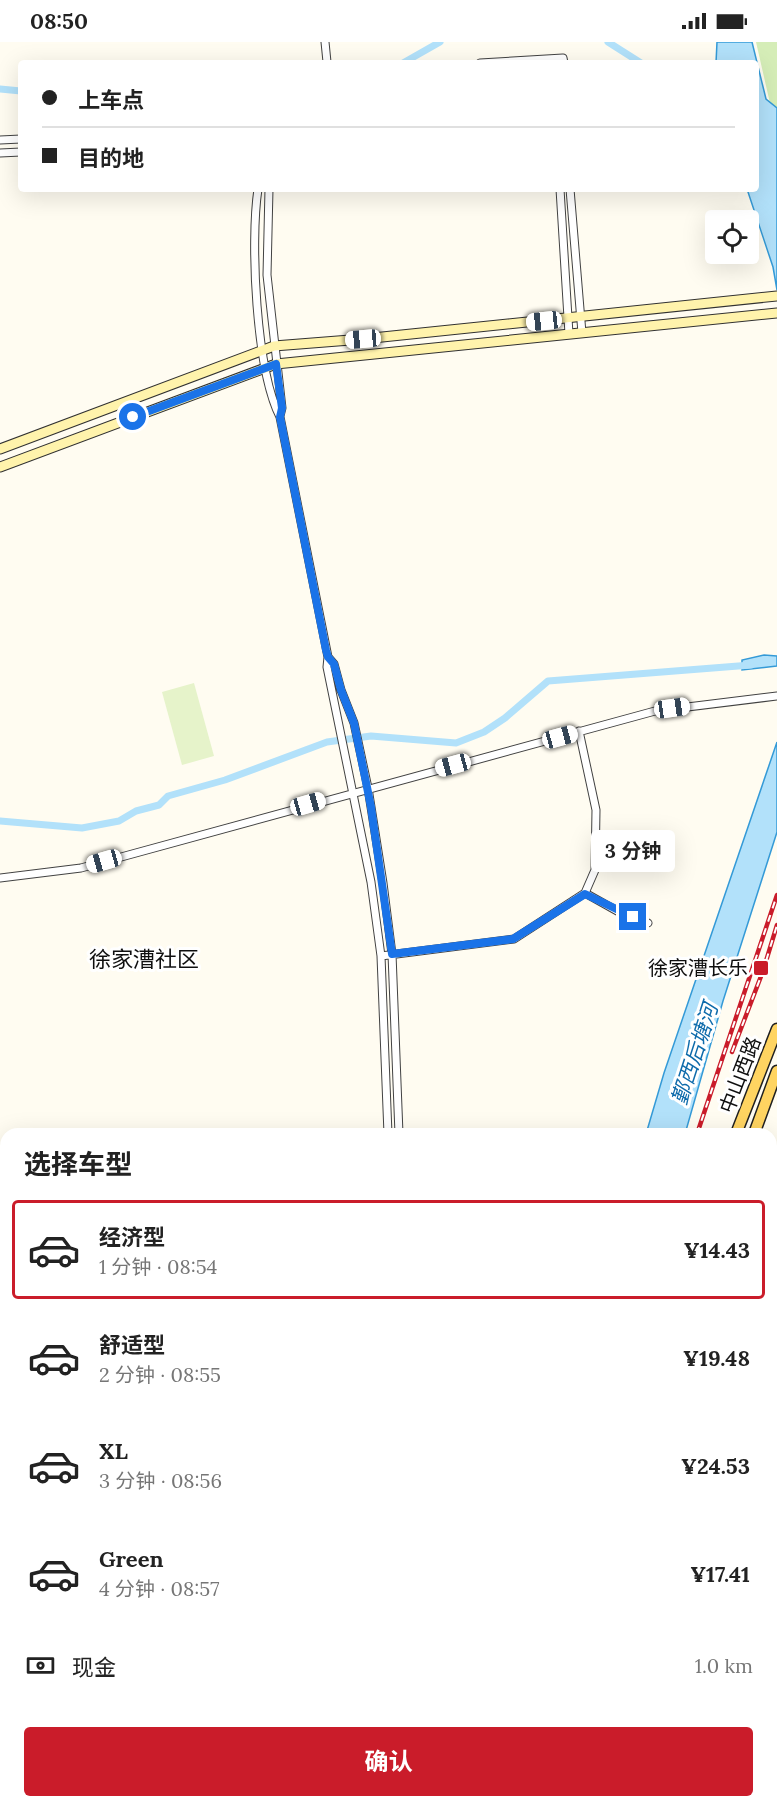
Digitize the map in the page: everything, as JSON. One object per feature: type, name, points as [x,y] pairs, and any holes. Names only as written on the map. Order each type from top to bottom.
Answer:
[{"type":"main road","name":"中山西路","points":[[738,1128],[777,1029]]},
{"type":"main road","name":"中山西路","points":[[756,1128],[777,1071]]},
{"type":"street","points":[[326,42],[327,60]]},
{"type":"street","points":[[0,140],[18,139]]},
{"type":"street","points":[[0,153],[18,152]]},
{"type":"street","points":[[258,192],[254,257],[264,349],[271,365]]},
{"type":"street","points":[[269,192],[266,231],[267,275],[274,346],[271,365],[275,407],[280,417],[328,657],[327,667],[371,882],[381,956],[388,1128]]},
{"type":"street","points":[[560,192],[569,334]]},
{"type":"street","points":[[570,192],[582,333]]},
{"type":"street","points":[[0,449],[274,346],[776,296]]},
{"type":"street","points":[[0,467],[271,365],[777,313]]},
{"type":"street","points":[[328,657],[334,664],[354,723],[368,788],[392,954],[399,1128]]},
{"type":"street","points":[[0,878],[81,868],[655,711],[777,696]]},
{"type":"street","points":[[381,956],[513,939],[585,894],[595,870],[596,810],[579,732]]},
{"type":"street","points":[[585,894],[619,912],[648,923]]},
{"type":"green space","points":[[756,42],[777,42],[777,134]]},
{"type":"green space","points":[[194,683],[214,756],[182,765],[162,692]]},
{"type":"water","points":[[717,42],[752,42],[756,60],[716,60]]},
{"type":"water","points":[[759,70],[766,99],[777,108],[777,290],[773,267],[759,225],[759,210],[754,210],[748,192],[759,192]]},
{"type":"water","points":[[764,655],[777,656],[777,666],[742,670],[742,660]]},
{"type":"water","name":"鄞西后塘河","points":[[777,742],[777,832],[723,1001],[687,1128],[648,1128],[664,1073]]},
{"type":"waterway","points":[[408,60],[440,42]]},
{"type":"waterway","points":[[608,42],[636,60]]},
{"type":"waterway","points":[[0,89],[18,91]]},
{"type":"waterway","points":[[0,821],[82,828],[119,821],[136,811],[159,805],[168,796],[225,780],[327,742],[371,736],[456,743],[484,732],[505,718],[548,681],[751,665]]},
{"type":"railway","points":[[699,1128],[777,895]]},
{"type":"railway","points":[[732,1052],[763,971],[777,925]]},
{"type":"place","name":"徐家漕长乐","points":[[761,968]]},
{"type":"district","name":"徐家漕社区","points":[[144,959]]},
{"type":"route","points":[[133,417],[276,364],[282,408],[280,417],[291,480],[326,650],[334,664],[354,723],[368,788],[392,954],[513,939],[585,894],[633,917]]}]
